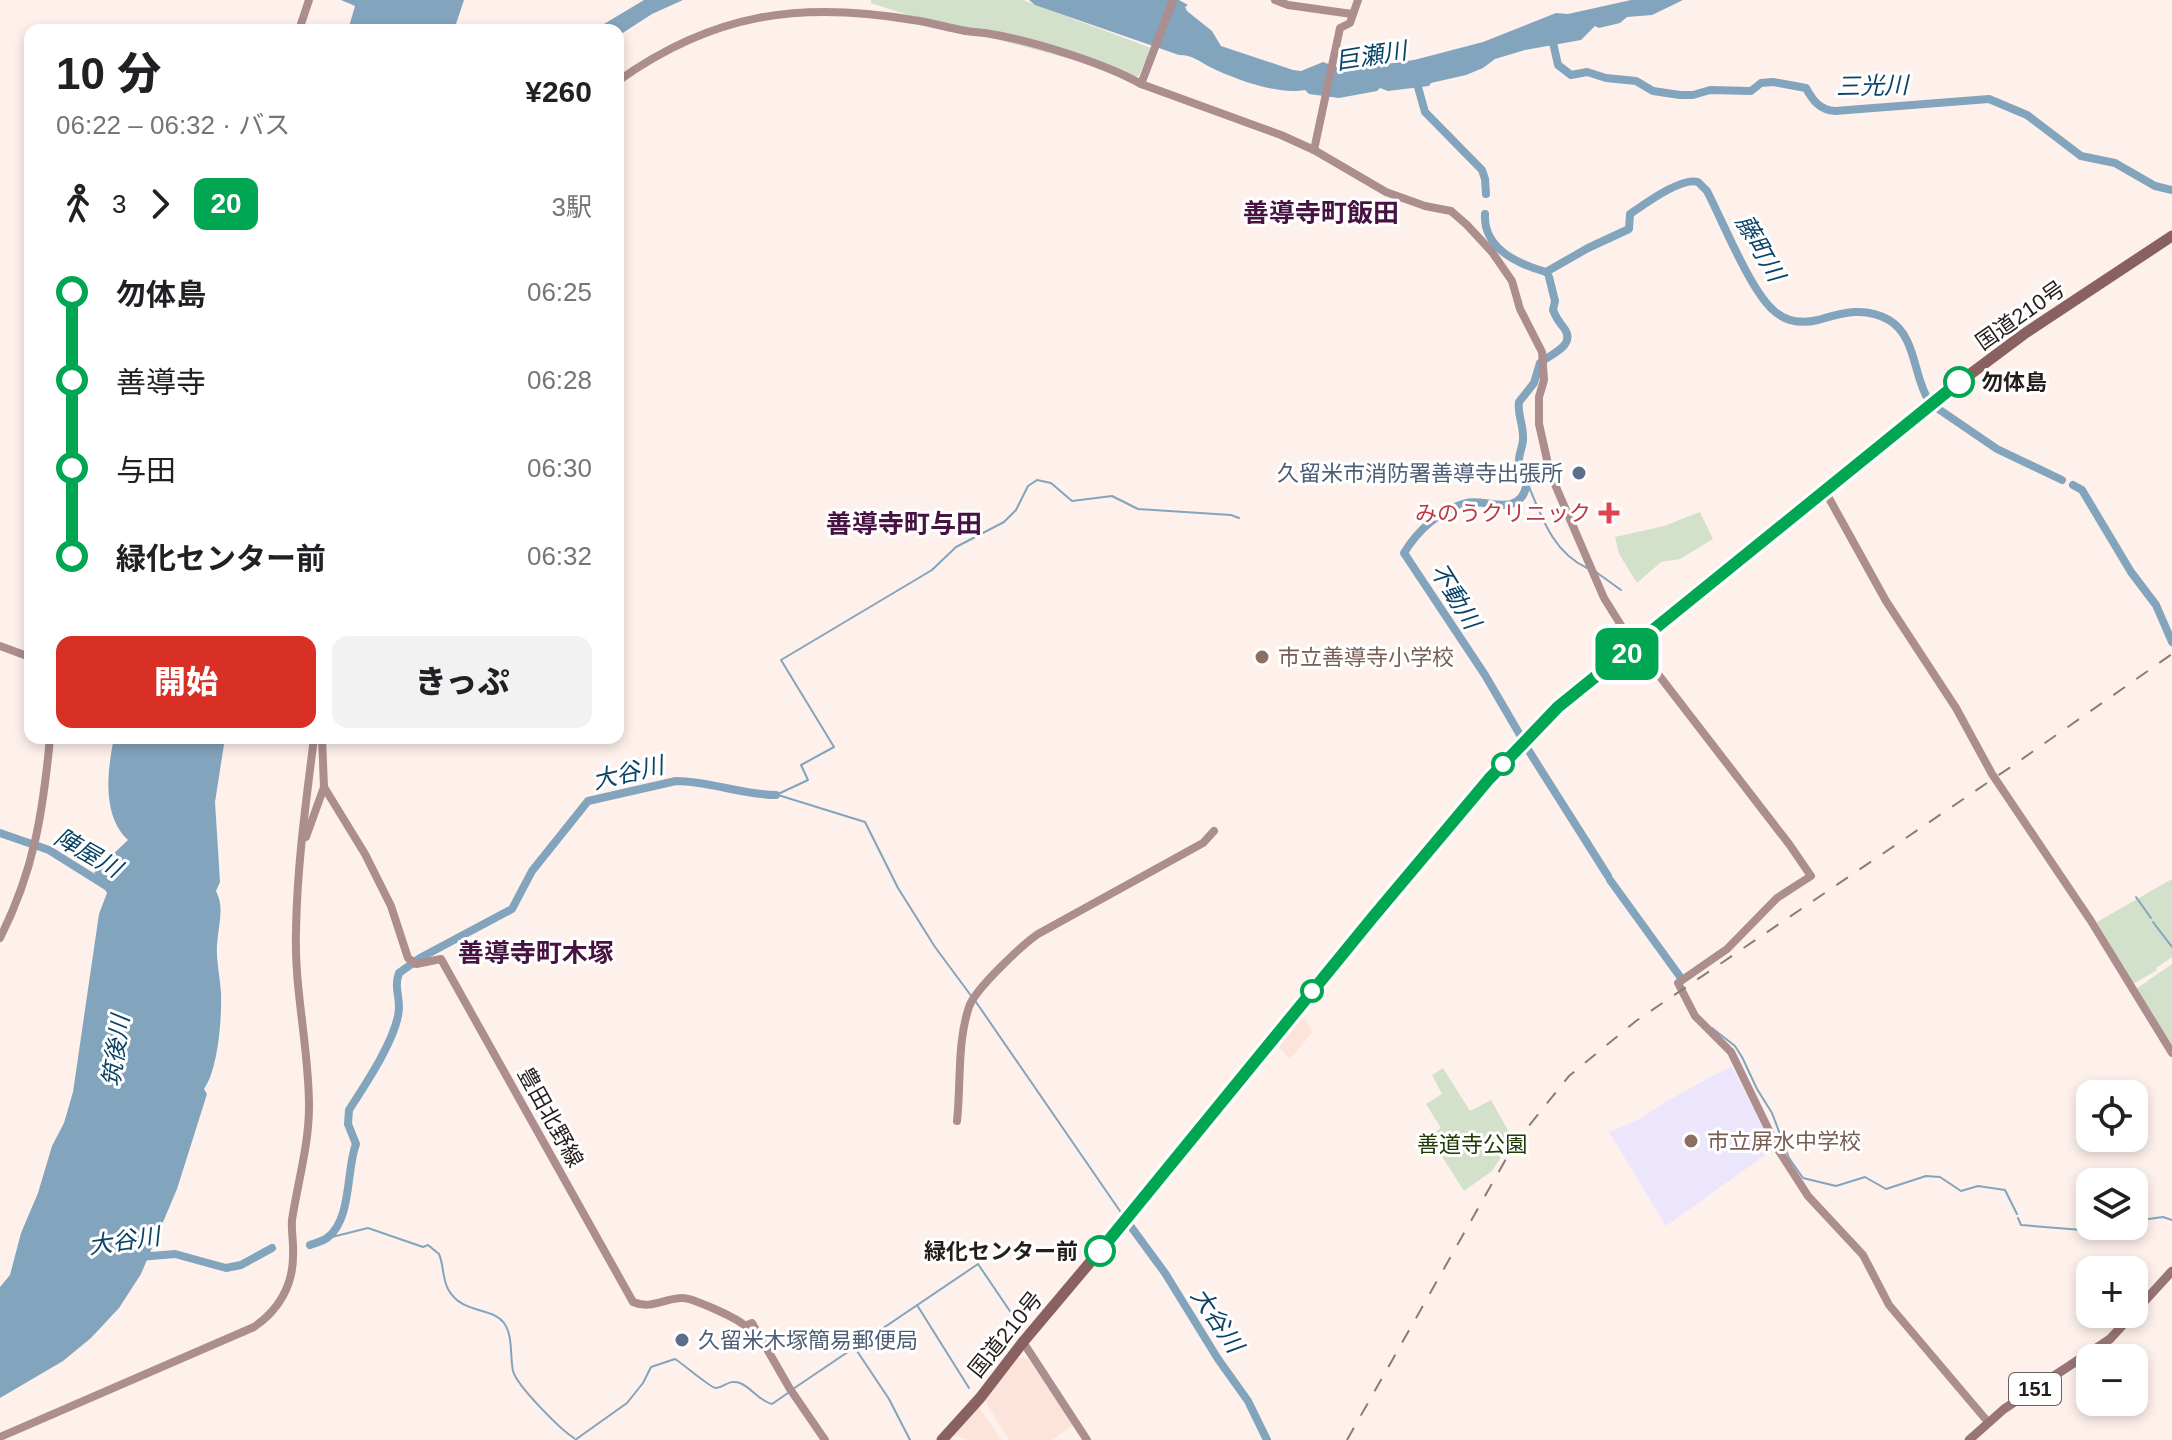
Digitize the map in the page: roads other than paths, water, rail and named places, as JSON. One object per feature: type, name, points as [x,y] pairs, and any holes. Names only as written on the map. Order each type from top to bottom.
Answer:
[{"type":"highway","name":"国道210号","points":[[942,1440],[980,1398],[1373,917],[1493,775],[1558,707],[1992,358],[2172,236]]},
{"type":"main road","points":[[301,24],[309,0]]},
{"type":"main road","points":[[1142,81],[1173,0]]},
{"type":"main road","points":[[1275,0],[1288,5],[1352,14]]},
{"type":"main road","points":[[1314,150],[1340,28],[1350,23],[1358,0]]},
{"type":"main road","points":[[624,77],[685,40],[725,25],[774,14],[862,13],[985,33],[1082,60],[1223,112],[1314,150],[1386,192],[1425,206],[1451,211],[1458,216],[1492,252],[1512,281],[1520,309],[1542,352],[1545,365],[1539,397],[1539,424],[1546,463],[1604,598],[1811,876],[1770,904],[1727,949],[1678,983],[1695,1016],[1731,1052],[1779,1151],[1808,1196],[1863,1255],[1889,1305],[1988,1422]]},
{"type":"main road","points":[[1825,491],[1886,601],[1956,708],[1992,774],[2091,921],[2172,1053]]},
{"type":"main road","points":[[0,646],[24,655]]},
{"type":"main road","points":[[0,938],[35,850],[49,744]]},
{"type":"main road","points":[[0,1437],[254,1327],[270,1314],[283,1297],[293,1266],[292,1221],[308,1138],[308,1079],[296,958],[302,838],[313,744]]},
{"type":"main road","name":"豊田北野線","points":[[322,744],[324,787],[379,879],[411,962],[416,964],[441,959],[633,1302],[644,1306],[688,1298],[731,1316],[745,1326],[752,1323],[790,1389],[825,1440]]},
{"type":"main road","points":[[302,838],[306,837],[324,787]]},
{"type":"main road","points":[[957,1121],[964,1038],[969,1008],[976,995],[1017,951],[1038,934],[1203,843],[1214,831]]},
{"type":"main road","name":"151","points":[[1969,1440],[1988,1422],[2110,1339],[2172,1271]]},
{"type":"main road","points":[[1023,1342],[1087,1440]]},
{"type":"water","points":[[341,0],[464,0],[456,24],[350,24],[355,6]]},
{"type":"water","points":[[644,0],[683,0],[652,14],[624,32],[624,24],[604,24]]},
{"type":"water","points":[[1029,0],[1179,0],[1188,5],[1185,7],[1187,11],[1212,31],[1221,46],[1301,71],[1323,62],[1345,70],[1414,60],[1483,42],[1556,13],[1568,14],[1631,0],[1683,0],[1652,15],[1627,17],[1620,23],[1599,28],[1595,26],[1581,40],[1495,59],[1466,75],[1429,86],[1388,91],[1380,88],[1339,98],[1245,82],[1192,57],[1035,5]]},
{"type":"water","name":"筑後川","points":[[113,744],[224,744],[215,802],[220,882],[216,891],[221,911],[217,950],[221,1004],[216,1057],[204,1089],[207,1094],[177,1189],[141,1274],[119,1308],[91,1338],[63,1361],[0,1398],[0,1287],[10,1275],[21,1233],[73,1092],[99,914],[107,893],[94,872],[128,840],[114,819],[110,806]]},
{"type":"waterway","name":"三光川","points":[[1552,38],[1558,65],[1571,75],[1587,72],[1606,78],[1636,81],[1653,91],[1680,95],[1710,90],[1751,91],[1761,83],[1773,82],[1806,88],[1818,104],[1835,111],[1989,99],[2027,115],[2081,156],[2115,163],[2155,186],[2172,190]]},
{"type":"waterway","name":"不動川","points":[[1416,80],[1425,112],[1482,170],[1486,194]]},
{"type":"waterway","name":"藤町川","points":[[1546,272],[1629,229],[1630,214],[1663,192],[1682,183],[1698,182],[1707,191],[1754,286],[1772,309],[1782,317],[1799,322],[1854,312],[1871,313],[1889,320],[1905,336],[1929,401]]},
{"type":"waterway","name":"不動川","points":[[1485,214],[1486,226],[1496,246],[1514,259],[1546,272]]},
{"type":"waterway","name":"不動川","points":[[1523,740],[1485,675],[1404,553],[1423,529],[1447,511],[1474,502],[1509,504],[1522,496],[1526,484],[1519,463],[1523,442],[1519,402],[1534,383],[1540,363],[1561,349],[1567,340],[1567,334],[1553,310],[1555,301],[1549,277]]},
{"type":"waterway","name":"藤町川","points":[[1934,406],[1997,449],[2062,480]]},
{"type":"waterway","points":[[776,795],[808,780],[801,765],[834,747],[781,660],[932,570],[956,547],[1004,522],[1016,510],[1028,486],[1037,480],[1051,483],[1072,501],[1112,496],[1138,509],[1239,518]]},
{"type":"waterway","points":[[1527,482],[1556,542],[1587,568]]},
{"type":"waterway","name":"藤町川","points":[[2073,485],[2082,490],[2131,572],[2156,605],[2172,642]]},
{"type":"waterway","points":[[1596,572],[1621,590]]},
{"type":"waterway","name":"不動川","points":[[1527,748],[1608,876]]},
{"type":"waterway","name":"大谷川","points":[[310,1245],[327,1238],[335,1230],[345,1207],[356,1144],[348,1124],[349,1110],[395,1027],[399,1010],[399,973],[420,958],[512,909],[532,871],[588,801],[676,781],[776,795]]},
{"type":"waterway","name":"大谷川","points":[[778,795],[865,822],[898,888],[935,947],[972,997]]},
{"type":"waterway","name":"陣屋川","points":[[0,833],[49,850],[108,887]]},
{"type":"waterway","name":"不動川","points":[[1610,880],[1681,978]]},
{"type":"waterway","points":[[2136,897],[2151,918]]},
{"type":"waterway","points":[[2153,922],[2172,947]]},
{"type":"waterway","name":"大谷川","points":[[976,1002],[1122,1214]]},
{"type":"waterway","name":"不動川","points":[[1712,1028],[1735,1046],[1742,1057],[1772,1113],[1789,1158],[1803,1178],[1836,1186],[1865,1177],[1886,1189],[1926,1176],[1940,1177],[1961,1191],[1978,1186],[2005,1190],[2017,1214]]},
{"type":"waterway","points":[[2148,1219],[2163,1217],[2172,1220]]},
{"type":"waterway","name":"不動川","points":[[2018,1218],[2021,1225],[2076,1230]]},
{"type":"waterway","name":"大谷川","points":[[1129,1224],[1165,1273],[1248,1401],[1267,1440]]},
{"type":"waterway","points":[[328,1238],[368,1228],[423,1247],[428,1245],[439,1254],[446,1285],[454,1297],[468,1307],[492,1314],[504,1323],[509,1334],[516,1378],[540,1407],[574,1438]]},
{"type":"waterway","name":"大谷川","points":[[139,1257],[175,1254],[226,1268],[241,1265],[272,1248]]},
{"type":"waterway","points":[[793,1389],[978,1264],[1020,1326]]},
{"type":"waterway","points":[[917,1305],[969,1388]]},
{"type":"waterway","points":[[855,1348],[889,1399],[910,1440]]},
{"type":"waterway","points":[[575,1440],[627,1403],[651,1367],[675,1359],[716,1388],[733,1382],[740,1383],[772,1404],[788,1393]]},
{"type":"railway","points":[[1347,1440],[1515,1143],[1569,1076],[1636,1021],[2172,654]]},
{"type":"place","name":"勿体島","points":[[1959,382]]},
{"type":"place","name":"久留米市消防署善導寺出張所","points":[[1579,473]]},
{"type":"place","name":"みのうクリニック","points":[[1609,513]]},
{"type":"place","name":"市立善導寺小学校","points":[[1262,657]]},
{"type":"place","name":"市立屏水中学校","points":[[1691,1141]]},
{"type":"place","name":"緑化センター前","points":[[1100,1251]]},
{"type":"place","name":"久留米木塚簡易郵便局","points":[[682,1340]]},
{"type":"district","name":"善導寺町飯田","points":[[1321,213]]},
{"type":"district","name":"善導寺町与田","points":[[904,524]]},
{"type":"district","name":"善導寺町木塚","points":[[536,953]]},
{"type":"water label","name":"巨瀬川","points":[[1371,56]]},
{"type":"park label","name":"善道寺公園","points":[[1472,1144]]}]
